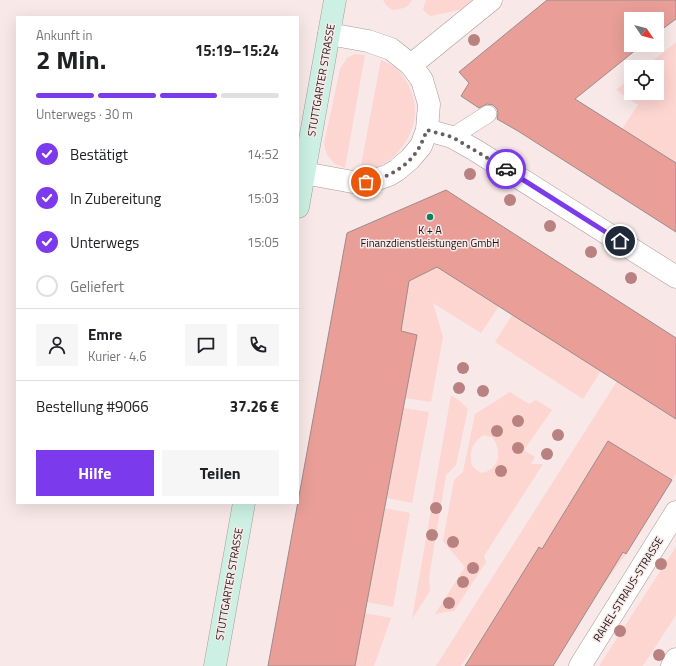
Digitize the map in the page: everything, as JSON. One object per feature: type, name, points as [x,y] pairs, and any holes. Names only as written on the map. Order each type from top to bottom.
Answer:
[{"type":"main road","name":"STUTTGARTER STRASSE","points":[[299,201],[335,0]]},
{"type":"main road","name":"STUTTGARTER STRASSE","points":[[215,666],[244,504]]},
{"type":"street","points":[[411,65],[491,0]]},
{"type":"street","points":[[304,173],[358,183],[389,176],[410,159],[421,146],[427,130],[429,104],[422,80],[411,65],[385,47],[368,41],[329,34]]},
{"type":"street","points":[[427,130],[452,137],[505,168],[676,277]]},
{"type":"street","name":"RAHEL-STRAUS-STRASSE","points":[[580,666],[676,512]]},
{"type":"street","points":[[672,666],[676,659]]},
{"type":"lane","points":[[452,137],[488,114]]},
{"type":"shaded area","points":[[383,0],[412,0],[404,8],[392,10]]},
{"type":"shaded area","points":[[426,0],[473,0],[463,9],[431,16],[423,9]]},
{"type":"shaded area","points":[[676,42],[676,169],[669,159],[622,129],[638,105],[631,100],[664,100],[664,60],[654,60]]},
{"type":"shaded area","points":[[355,54],[365,55],[345,168],[335,164],[327,155],[324,144],[340,69],[347,58]]},
{"type":"shaded area","points":[[381,60],[399,71],[405,79],[414,100],[415,118],[406,142],[394,156],[379,166],[360,170]]},
{"type":"shaded area","points":[[624,84],[624,95],[616,90]]},
{"type":"shaded area","points":[[437,267],[499,306],[481,333],[433,303],[443,337],[431,402],[405,398],[417,335],[401,331],[409,281]]},
{"type":"shaded area","points":[[512,315],[601,371],[583,399],[495,342]]},
{"type":"shaded area","points":[[617,381],[676,419],[676,474],[672,480],[608,441],[563,514],[626,554],[602,587],[539,547],[558,658],[553,666],[491,666],[470,653],[461,666],[436,666]]},
{"type":"shaded area","points":[[510,392],[529,404],[536,400],[552,410],[524,450],[535,457],[531,464],[543,464],[484,556],[486,562],[454,611],[435,614],[465,567],[443,541],[454,480],[463,472],[475,414]],"holes":[[[484,435],[492,437],[498,449],[497,461],[491,469],[482,473],[475,469],[472,465],[471,451],[481,437]]]},
{"type":"shaded area","points":[[451,395],[468,409],[456,465],[446,475],[429,578],[430,591],[412,619]]},
{"type":"shaded area","points":[[403,408],[429,412],[412,503],[387,498]]},
{"type":"shaded area","points":[[385,508],[410,513],[393,607],[367,602]]},
{"type":"shaded area","points":[[676,547],[676,615],[643,666],[599,666]]},
{"type":"shaded area","points":[[365,613],[391,618],[374,666],[355,666]]},
{"type":"building","points":[[547,0],[676,0],[676,19],[664,28],[664,12],[624,12],[624,52],[633,52],[575,99],[676,163],[676,232],[497,119],[497,109],[493,105],[487,104],[479,108],[461,96],[469,83],[459,72]]},
{"type":"building","points":[[446,190],[676,338],[676,419],[437,267],[409,281],[401,331],[417,335],[355,666],[268,666],[298,504],[299,504],[299,496],[347,233]]},
{"type":"building","points":[[608,441],[672,480],[626,554],[623,552],[553,666],[465,666],[539,547],[542,549]]},
{"type":"way so far","points":[[366,182],[389,176],[410,159],[421,146],[427,130],[452,137],[506,169]]},
{"type":"place","name":"K + A Finanzdienstleistungen GmbH","points":[[430,217]]},
{"type":"route","points":[[506,169],[620,241]]}]
